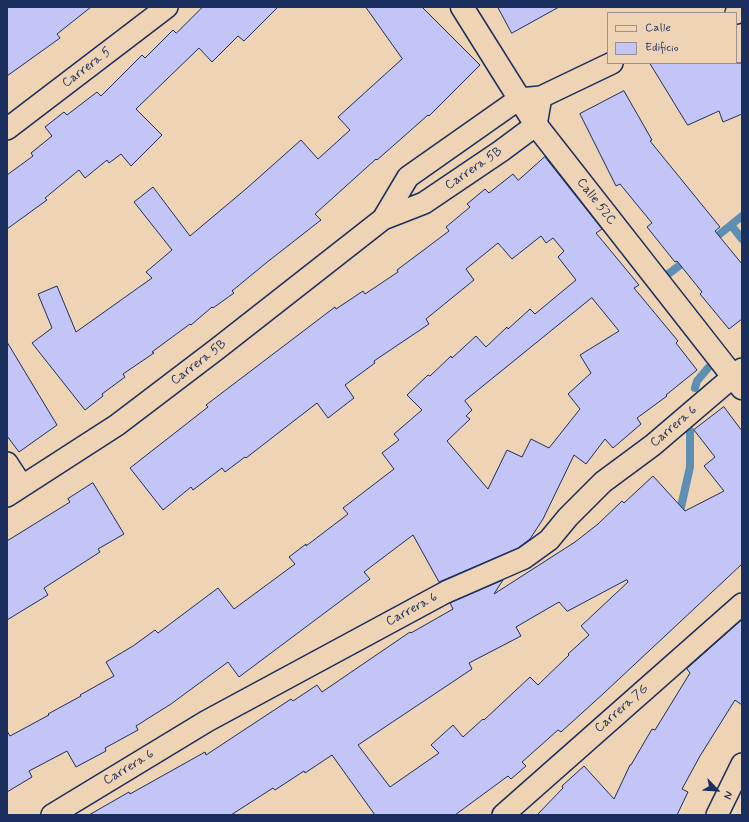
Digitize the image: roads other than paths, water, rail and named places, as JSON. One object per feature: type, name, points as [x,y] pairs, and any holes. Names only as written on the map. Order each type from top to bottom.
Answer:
[{"type":"street","name":"Carrera 5","points":[[7,129],[167,7]]},
{"type":"street","name":"Calle 52C","points":[[462,7],[536,125],[739,378]]},
{"type":"street","name":"Carrera 5B","points":[[383,219],[408,177],[519,99],[541,97],[610,64]]},
{"type":"street","points":[[536,125],[541,97]]},
{"type":"street","name":"Carrera 5B","points":[[15,491],[117,425],[383,219],[424,202],[501,151],[536,125]]},
{"type":"street","name":"Carrera 6","points":[[52,815],[228,709],[446,592],[524,558],[549,540],[568,517],[603,482],[739,378]]},
{"type":"street","points":[[7,464],[15,491]]},
{"type":"street","name":"Carrera 7G","points":[[502,815],[742,604]]},
{"type":"street","points":[[717,815],[742,764]]},
{"type":"waterway","points":[[710,242],[742,216]]},
{"type":"waterway","points":[[731,225],[742,239]]},
{"type":"waterway","points":[[659,281],[688,259]]},
{"type":"waterway","points":[[695,388],[697,381],[708,368]]},
{"type":"waterway","points":[[679,516],[690,467],[690,431]]}]
